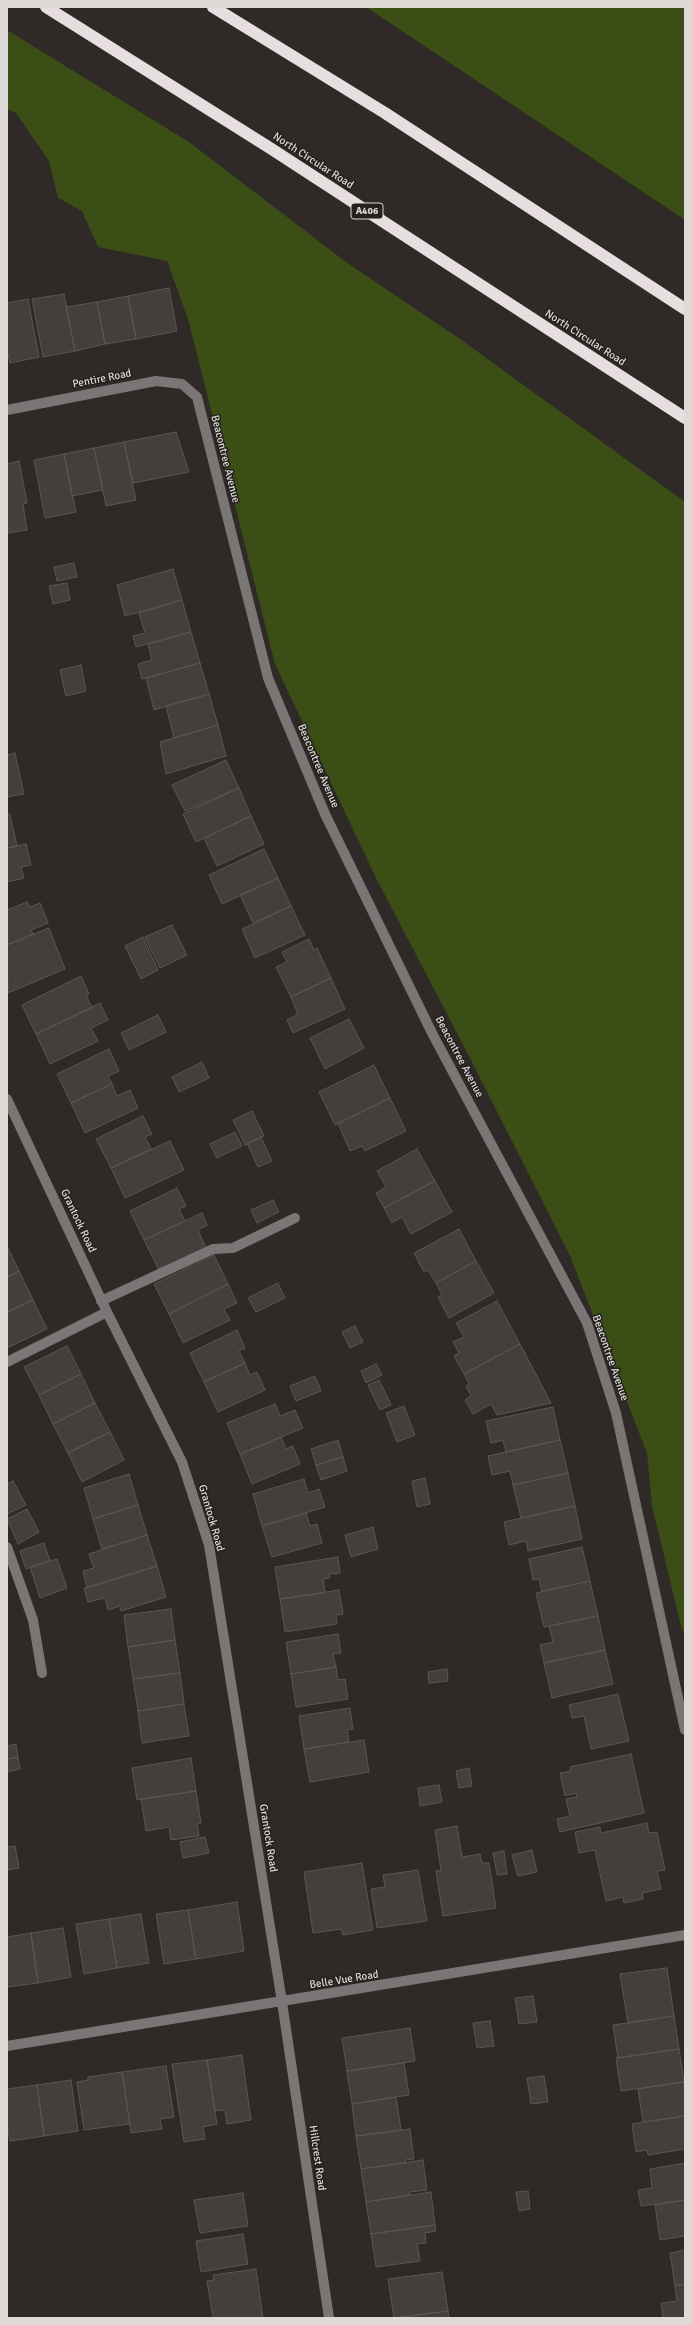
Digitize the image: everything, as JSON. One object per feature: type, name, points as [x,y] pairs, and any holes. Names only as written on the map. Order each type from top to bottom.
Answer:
[{"type":"highway","name":"North Circular Road","points":[[46,7],[282,156],[685,418]]},
{"type":"highway","points":[[213,7],[385,114],[685,309]]},
{"type":"street","name":"Pentire Road","points":[[7,410],[156,381],[182,384],[197,397]]},
{"type":"street","name":"Beacontree Avenue","points":[[197,397],[268,678],[325,814],[433,1035],[587,1323],[616,1413],[685,1730]]},
{"type":"street","name":"Grantock Road","points":[[7,1099],[107,1312],[182,1462],[208,1544],[282,2002]]},
{"type":"street","points":[[102,1301],[213,1249],[233,1248],[296,1218]]},
{"type":"street","points":[[7,1362],[107,1312]]},
{"type":"street","points":[[7,1547],[33,1620],[42,1673]]},
{"type":"street","name":"Belle Vue Road","points":[[7,2046],[685,1935]]},
{"type":"street","name":"Hillcrest Road","points":[[282,2002],[329,2318]]},
{"type":"green space","points":[[366,7],[685,7],[685,220]]},
{"type":"green space","points":[[7,30],[189,142],[346,262],[460,339],[685,502],[685,1635],[681,1626],[652,1506],[647,1453],[570,1256],[471,1060],[376,878],[275,664],[188,319],[167,261],[98,247],[82,211],[58,198],[49,161],[16,113],[7,109]]},
{"type":"building","points":[[169,288],[177,331],[136,339],[128,296]]},
{"type":"building","points":[[64,294],[75,351],[43,357],[32,299]]},
{"type":"building","points":[[128,296],[136,339],[105,344],[97,302]]},
{"type":"building","points":[[28,299],[39,357],[10,363],[7,350],[7,303]]},
{"type":"building","points":[[97,302],[105,344],[75,351],[66,307]]},
{"type":"building","points":[[176,432],[189,472],[133,483],[124,442]]},
{"type":"building","points":[[124,442],[136,500],[106,506],[94,448]]},
{"type":"building","points":[[94,448],[103,490],[72,496],[64,454]]},
{"type":"building","points":[[64,454],[76,512],[45,518],[34,460]]},
{"type":"building","points":[[19,461],[27,503],[23,504],[27,530],[7,533],[7,464]]},
{"type":"building","points":[[74,563],[77,577],[57,581],[54,567]]},
{"type":"building","points":[[173,569],[182,600],[125,616],[117,585]]},
{"type":"building","points":[[67,583],[70,600],[53,604],[49,586]]},
{"type":"building","points":[[182,600],[191,632],[136,647],[133,636],[145,633],[139,613]]},
{"type":"building","points":[[191,632],[200,663],[142,679],[138,664],[152,660],[148,644]]},
{"type":"building","points":[[200,663],[209,694],[154,710],[146,678]]},
{"type":"building","points":[[81,665],[86,691],[66,696],[60,670]]},
{"type":"building","points":[[209,694],[218,725],[174,738],[166,706]]},
{"type":"building","points":[[218,725],[226,756],[166,774],[160,742]]},
{"type":"building","points":[[15,753],[24,794],[7,797],[7,755]]},
{"type":"building","points":[[226,760],[239,788],[185,811],[172,785]]},
{"type":"building","points":[[239,788],[251,816],[196,842],[183,814]]},
{"type":"building","points":[[7,814],[10,814],[17,846],[7,848]]},
{"type":"building","points":[[251,816],[264,844],[217,866],[204,838]]},
{"type":"building","points":[[26,844],[31,865],[21,867],[24,878],[7,882],[7,848]]},
{"type":"building","points":[[264,849],[278,878],[222,904],[209,875]]},
{"type":"building","points":[[278,878],[291,906],[253,923],[240,895]]},
{"type":"building","points":[[27,902],[30,907],[40,903],[48,923],[31,930],[33,934],[7,945],[7,910]]},
{"type":"building","points":[[291,906],[305,935],[255,958],[242,929]]},
{"type":"building","points":[[172,925],[187,955],[160,968],[145,937]]},
{"type":"building","points":[[49,928],[65,969],[8,993],[7,945]]},
{"type":"building","points":[[143,937],[158,970],[141,979],[125,946]]},
{"type":"building","points":[[309,939],[314,950],[317,948],[331,978],[291,997],[276,967],[287,962],[282,952]]},
{"type":"building","points":[[81,976],[89,994],[86,995],[92,1008],[36,1034],[22,1005]]},
{"type":"building","points":[[331,978],[345,1009],[293,1033],[287,1020],[298,1014],[291,997]]},
{"type":"building","points":[[100,1003],[108,1020],[91,1028],[98,1041],[50,1064],[36,1034]]},
{"type":"building","points":[[158,1015],[166,1032],[129,1050],[121,1033]]},
{"type":"building","points":[[349,1019],[364,1048],[325,1069],[310,1038]]},
{"type":"building","points":[[109,1049],[119,1071],[108,1076],[112,1084],[71,1103],[57,1074]]},
{"type":"building","points":[[202,1062],[209,1078],[179,1092],[172,1077]]},
{"type":"building","points":[[374,1065],[390,1098],[335,1125],[319,1092]]},
{"type":"building","points":[[112,1084],[117,1096],[130,1090],[138,1108],[85,1133],[71,1103]]},
{"type":"building","points":[[390,1098],[406,1131],[365,1151],[362,1146],[350,1151],[338,1123]]},
{"type":"building","points":[[252,1111],[264,1136],[245,1145],[233,1120]]},
{"type":"building","points":[[143,1116],[152,1134],[145,1137],[151,1149],[111,1168],[96,1139]]},
{"type":"building","points":[[235,1132],[242,1146],[217,1158],[210,1144]]},
{"type":"building","points":[[261,1137],[272,1161],[258,1167],[247,1143]]},
{"type":"building","points":[[170,1141],[184,1170],[125,1198],[111,1168]]},
{"type":"building","points":[[417,1149],[435,1181],[384,1208],[376,1193],[386,1187],[377,1171]]},
{"type":"building","points":[[435,1181],[452,1212],[411,1234],[402,1217],[392,1223],[384,1208]]},
{"type":"building","points":[[177,1188],[186,1206],[179,1209],[185,1221],[144,1240],[130,1211]]},
{"type":"building","points":[[273,1200],[279,1212],[257,1223],[251,1210]]},
{"type":"building","points":[[202,1213],[207,1225],[198,1230],[206,1248],[159,1270],[144,1240]]},
{"type":"building","points":[[459,1229],[476,1261],[436,1283],[428,1270],[424,1272],[414,1253]]},
{"type":"building","points":[[7,1246],[19,1271],[7,1277]]},
{"type":"building","points":[[214,1255],[228,1284],[169,1314],[154,1284]]},
{"type":"building","points":[[476,1261],[494,1293],[449,1318],[438,1297],[442,1295],[436,1283]]},
{"type":"building","points":[[19,1271],[33,1300],[7,1312],[7,1277]]},
{"type":"building","points":[[278,1283],[285,1298],[256,1312],[248,1298]]},
{"type":"building","points":[[228,1284],[237,1303],[224,1309],[230,1320],[183,1343],[169,1314]]},
{"type":"building","points":[[33,1300],[47,1329],[7,1348],[7,1312]]},
{"type":"building","points":[[497,1301],[520,1344],[464,1374],[454,1356],[459,1353],[453,1342],[464,1337],[456,1323]]},
{"type":"building","points":[[355,1326],[363,1342],[350,1348],[342,1332]]},
{"type":"building","points":[[237,1330],[245,1348],[239,1351],[245,1363],[204,1382],[190,1353]]},
{"type":"building","points":[[520,1344],[551,1403],[497,1415],[491,1404],[473,1414],[465,1400],[471,1396],[466,1386],[469,1384],[464,1374]]},
{"type":"building","points":[[67,1346],[81,1374],[39,1395],[24,1367]]},
{"type":"building","points":[[245,1363],[250,1375],[257,1372],[265,1390],[218,1412],[204,1382]]},
{"type":"building","points":[[376,1364],[382,1375],[366,1383],[361,1371]]},
{"type":"building","points":[[81,1374],[95,1403],[53,1424],[39,1395]]},
{"type":"building","points":[[315,1376],[321,1391],[296,1401],[290,1386]]},
{"type":"building","points":[[379,1380],[391,1405],[380,1410],[368,1385]]},
{"type":"building","points":[[95,1403],[110,1432],[68,1453],[53,1424]]},
{"type":"building","points":[[275,1404],[280,1416],[295,1410],[303,1428],[240,1454],[227,1423]]},
{"type":"building","points":[[404,1406],[415,1435],[397,1442],[386,1413]]},
{"type":"building","points":[[553,1407],[560,1440],[506,1452],[503,1440],[491,1443],[486,1421]]},
{"type":"building","points":[[110,1432],[124,1460],[82,1482],[68,1453]]},
{"type":"building","points":[[281,1437],[286,1449],[293,1446],[300,1464],[252,1484],[240,1454]]},
{"type":"building","points":[[338,1440],[343,1457],[316,1465],[311,1449]]},
{"type":"building","points":[[560,1440],[568,1473],[513,1485],[510,1471],[492,1475],[488,1456]]},
{"type":"building","points":[[343,1457],[347,1471],[321,1480],[316,1465]]},
{"type":"building","points":[[568,1473],[575,1506],[521,1518],[513,1485]]},
{"type":"building","points":[[129,1474],[138,1505],[93,1519],[84,1488]]},
{"type":"building","points":[[425,1478],[430,1504],[417,1507],[412,1481]]},
{"type":"building","points":[[304,1479],[308,1493],[319,1489],[325,1507],[262,1526],[253,1494]]},
{"type":"building","points":[[13,1481],[26,1505],[7,1514],[7,1484]]},
{"type":"building","points":[[138,1505],[147,1535],[102,1549],[93,1519]]},
{"type":"building","points":[[575,1506],[582,1539],[528,1551],[526,1541],[509,1545],[504,1522]]},
{"type":"building","points":[[27,1509],[39,1532],[18,1544],[7,1519]]},
{"type":"building","points":[[306,1513],[310,1526],[317,1524],[322,1543],[272,1557],[262,1526]]},
{"type":"building","points":[[373,1527],[378,1549],[351,1557],[345,1535]]},
{"type":"building","points":[[147,1535],[157,1566],[87,1588],[83,1571],[94,1568],[89,1554]]},
{"type":"building","points":[[44,1543],[50,1561],[26,1569],[20,1551]]},
{"type":"building","points":[[582,1547],[590,1581],[542,1591],[539,1579],[533,1580],[529,1559]]},
{"type":"building","points":[[338,1557],[340,1573],[329,1574],[330,1578],[323,1579],[325,1593],[280,1599],[275,1567]]},
{"type":"building","points":[[57,1559],[67,1588],[40,1598],[30,1567]]},
{"type":"building","points":[[157,1566],[166,1597],[121,1611],[120,1606],[108,1610],[105,1598],[88,1602],[84,1588]]},
{"type":"building","points":[[590,1581],[598,1616],[544,1627],[536,1593]]},
{"type":"building","points":[[339,1590],[343,1614],[336,1615],[337,1624],[285,1632],[280,1599]]},
{"type":"building","points":[[171,1609],[175,1640],[128,1647],[124,1615]]},
{"type":"building","points":[[598,1616],[605,1650],[544,1663],[540,1645],[553,1642],[549,1626]]},
{"type":"building","points":[[338,1634],[341,1653],[333,1654],[336,1667],[291,1674],[286,1642]]},
{"type":"building","points":[[175,1640],[180,1673],[133,1679],[128,1647]]},
{"type":"building","points":[[605,1650],[613,1684],[552,1698],[544,1663]]},
{"type":"building","points":[[336,1667],[338,1680],[345,1679],[348,1699],[296,1707],[291,1674]]},
{"type":"building","points":[[447,1669],[448,1681],[429,1683],[428,1672]]},
{"type":"building","points":[[180,1673],[184,1704],[138,1711],[133,1679]]},
{"type":"building","points":[[618,1694],[629,1741],[591,1749],[584,1716],[572,1718],[569,1705]]},
{"type":"building","points":[[184,1704],[189,1736],[142,1743],[138,1711]]},
{"type":"building","points":[[350,1708],[353,1729],[347,1730],[349,1742],[304,1749],[299,1716]]},
{"type":"building","points":[[364,1740],[369,1772],[310,1782],[304,1749]]},
{"type":"building","points":[[16,1744],[18,1757],[7,1759],[7,1746]]},
{"type":"building","points":[[631,1754],[644,1813],[560,1832],[557,1819],[570,1816],[566,1799],[577,1797],[576,1793],[565,1796],[560,1773],[571,1771],[570,1767]]},
{"type":"building","points":[[18,1757],[20,1769],[7,1772],[7,1759]]},
{"type":"building","points":[[191,1758],[196,1791],[137,1800],[132,1768]]},
{"type":"building","points":[[469,1768],[472,1786],[459,1788],[456,1771]]},
{"type":"building","points":[[439,1785],[442,1802],[420,1806],[418,1788]]},
{"type":"building","points":[[196,1791],[201,1823],[197,1824],[199,1836],[171,1840],[169,1827],[146,1831],[141,1799]]},
{"type":"building","points":[[647,1823],[649,1833],[657,1832],[665,1870],[657,1871],[661,1889],[642,1893],[643,1899],[624,1903],[623,1897],[606,1901],[595,1850],[579,1853],[575,1832],[600,1827],[601,1833]]},
{"type":"building","points":[[457,1826],[462,1857],[480,1854],[482,1863],[489,1863],[496,1908],[443,1916],[436,1871],[441,1870],[435,1830]]},
{"type":"building","points":[[205,1837],[209,1853],[183,1858],[180,1842]]},
{"type":"building","points":[[15,1846],[19,1868],[7,1870],[7,1847]]},
{"type":"building","points":[[532,1850],[537,1872],[518,1876],[512,1855]]},
{"type":"building","points":[[504,1851],[507,1874],[497,1875],[493,1853]]},
{"type":"building","points":[[362,1863],[373,1930],[343,1935],[341,1929],[313,1933],[304,1872]]},
{"type":"building","points":[[418,1870],[427,1921],[377,1928],[371,1889],[385,1887],[383,1875]]},
{"type":"building","points":[[237,1902],[244,1951],[196,1959],[188,1910]]},
{"type":"building","points":[[188,1910],[196,1959],[164,1964],[156,1914]]},
{"type":"building","points":[[141,1914],[149,1963],[117,1968],[109,1919]]},
{"type":"building","points":[[109,1919],[117,1968],[84,1974],[76,1924]]},
{"type":"building","points":[[63,1928],[71,1977],[38,1983],[31,1933]]},
{"type":"building","points":[[31,1933],[38,1983],[7,1987],[7,1937]]},
{"type":"building","points":[[667,1968],[674,2016],[628,2023],[620,1974]]},
{"type":"building","points":[[533,1996],[537,2022],[519,2024],[515,1998]]},
{"type":"building","points":[[674,2016],[679,2049],[618,2058],[613,2025]]},
{"type":"building","points":[[490,2021],[494,2046],[477,2048],[473,2023]]},
{"type":"building","points":[[410,2028],[415,2061],[347,2071],[342,2038]]},
{"type":"building","points":[[679,2049],[684,2082],[621,2091],[616,2058]]},
{"type":"building","points":[[242,2055],[251,2120],[227,2124],[225,2110],[215,2111],[207,2060]]},
{"type":"building","points":[[207,2060],[217,2124],[203,2127],[205,2139],[184,2142],[172,2064]]},
{"type":"building","points":[[404,2063],[409,2095],[352,2104],[347,2071]]},
{"type":"building","points":[[166,2066],[174,2117],[160,2119],[162,2129],[131,2133],[122,2072]]},
{"type":"building","points":[[122,2072],[130,2124],[84,2130],[77,2082],[88,2080],[88,2077]]},
{"type":"building","points":[[544,2076],[548,2102],[531,2104],[527,2078]]},
{"type":"building","points":[[71,2080],[78,2131],[44,2136],[37,2085]]},
{"type":"building","points":[[684,2082],[685,2116],[643,2122],[638,2089]]},
{"type":"building","points":[[37,2085],[44,2136],[10,2141],[7,2123],[7,2089]]},
{"type":"building","points":[[396,2097],[401,2130],[356,2136],[352,2104]]},
{"type":"building","points":[[685,2116],[685,2149],[648,2155],[647,2150],[636,2152],[632,2124]]},
{"type":"building","points":[[410,2129],[414,2159],[405,2160],[406,2163],[361,2169],[356,2136]]},
{"type":"building","points":[[423,2160],[427,2190],[410,2192],[410,2195],[366,2202],[361,2169]]},
{"type":"building","points":[[685,2163],[685,2200],[641,2206],[638,2190],[652,2188],[650,2169]]},
{"type":"building","points":[[528,2191],[530,2209],[519,2211],[516,2192]]},
{"type":"building","points":[[431,2192],[435,2225],[371,2234],[366,2202]]},
{"type":"building","points":[[243,2193],[248,2226],[200,2233],[194,2200]]},
{"type":"building","points":[[685,2200],[685,2236],[660,2240],[655,2205]]},
{"type":"building","points":[[435,2225],[436,2231],[425,2233],[426,2243],[417,2244],[420,2261],[376,2267],[371,2234]]},
{"type":"building","points":[[243,2234],[248,2264],[201,2272],[196,2241]]},
{"type":"building","points":[[685,2250],[685,2284],[675,2286],[670,2253]]},
{"type":"building","points":[[256,2269],[263,2318],[213,2318],[207,2281],[214,2280],[213,2275]]},
{"type":"building","points":[[442,2272],[448,2311],[394,2318],[388,2279]]},
{"type":"building","points":[[685,2284],[685,2318],[663,2318],[661,2303],[677,2301],[675,2286]]},
{"type":"building","points":[[448,2311],[449,2318],[394,2318]]}]
